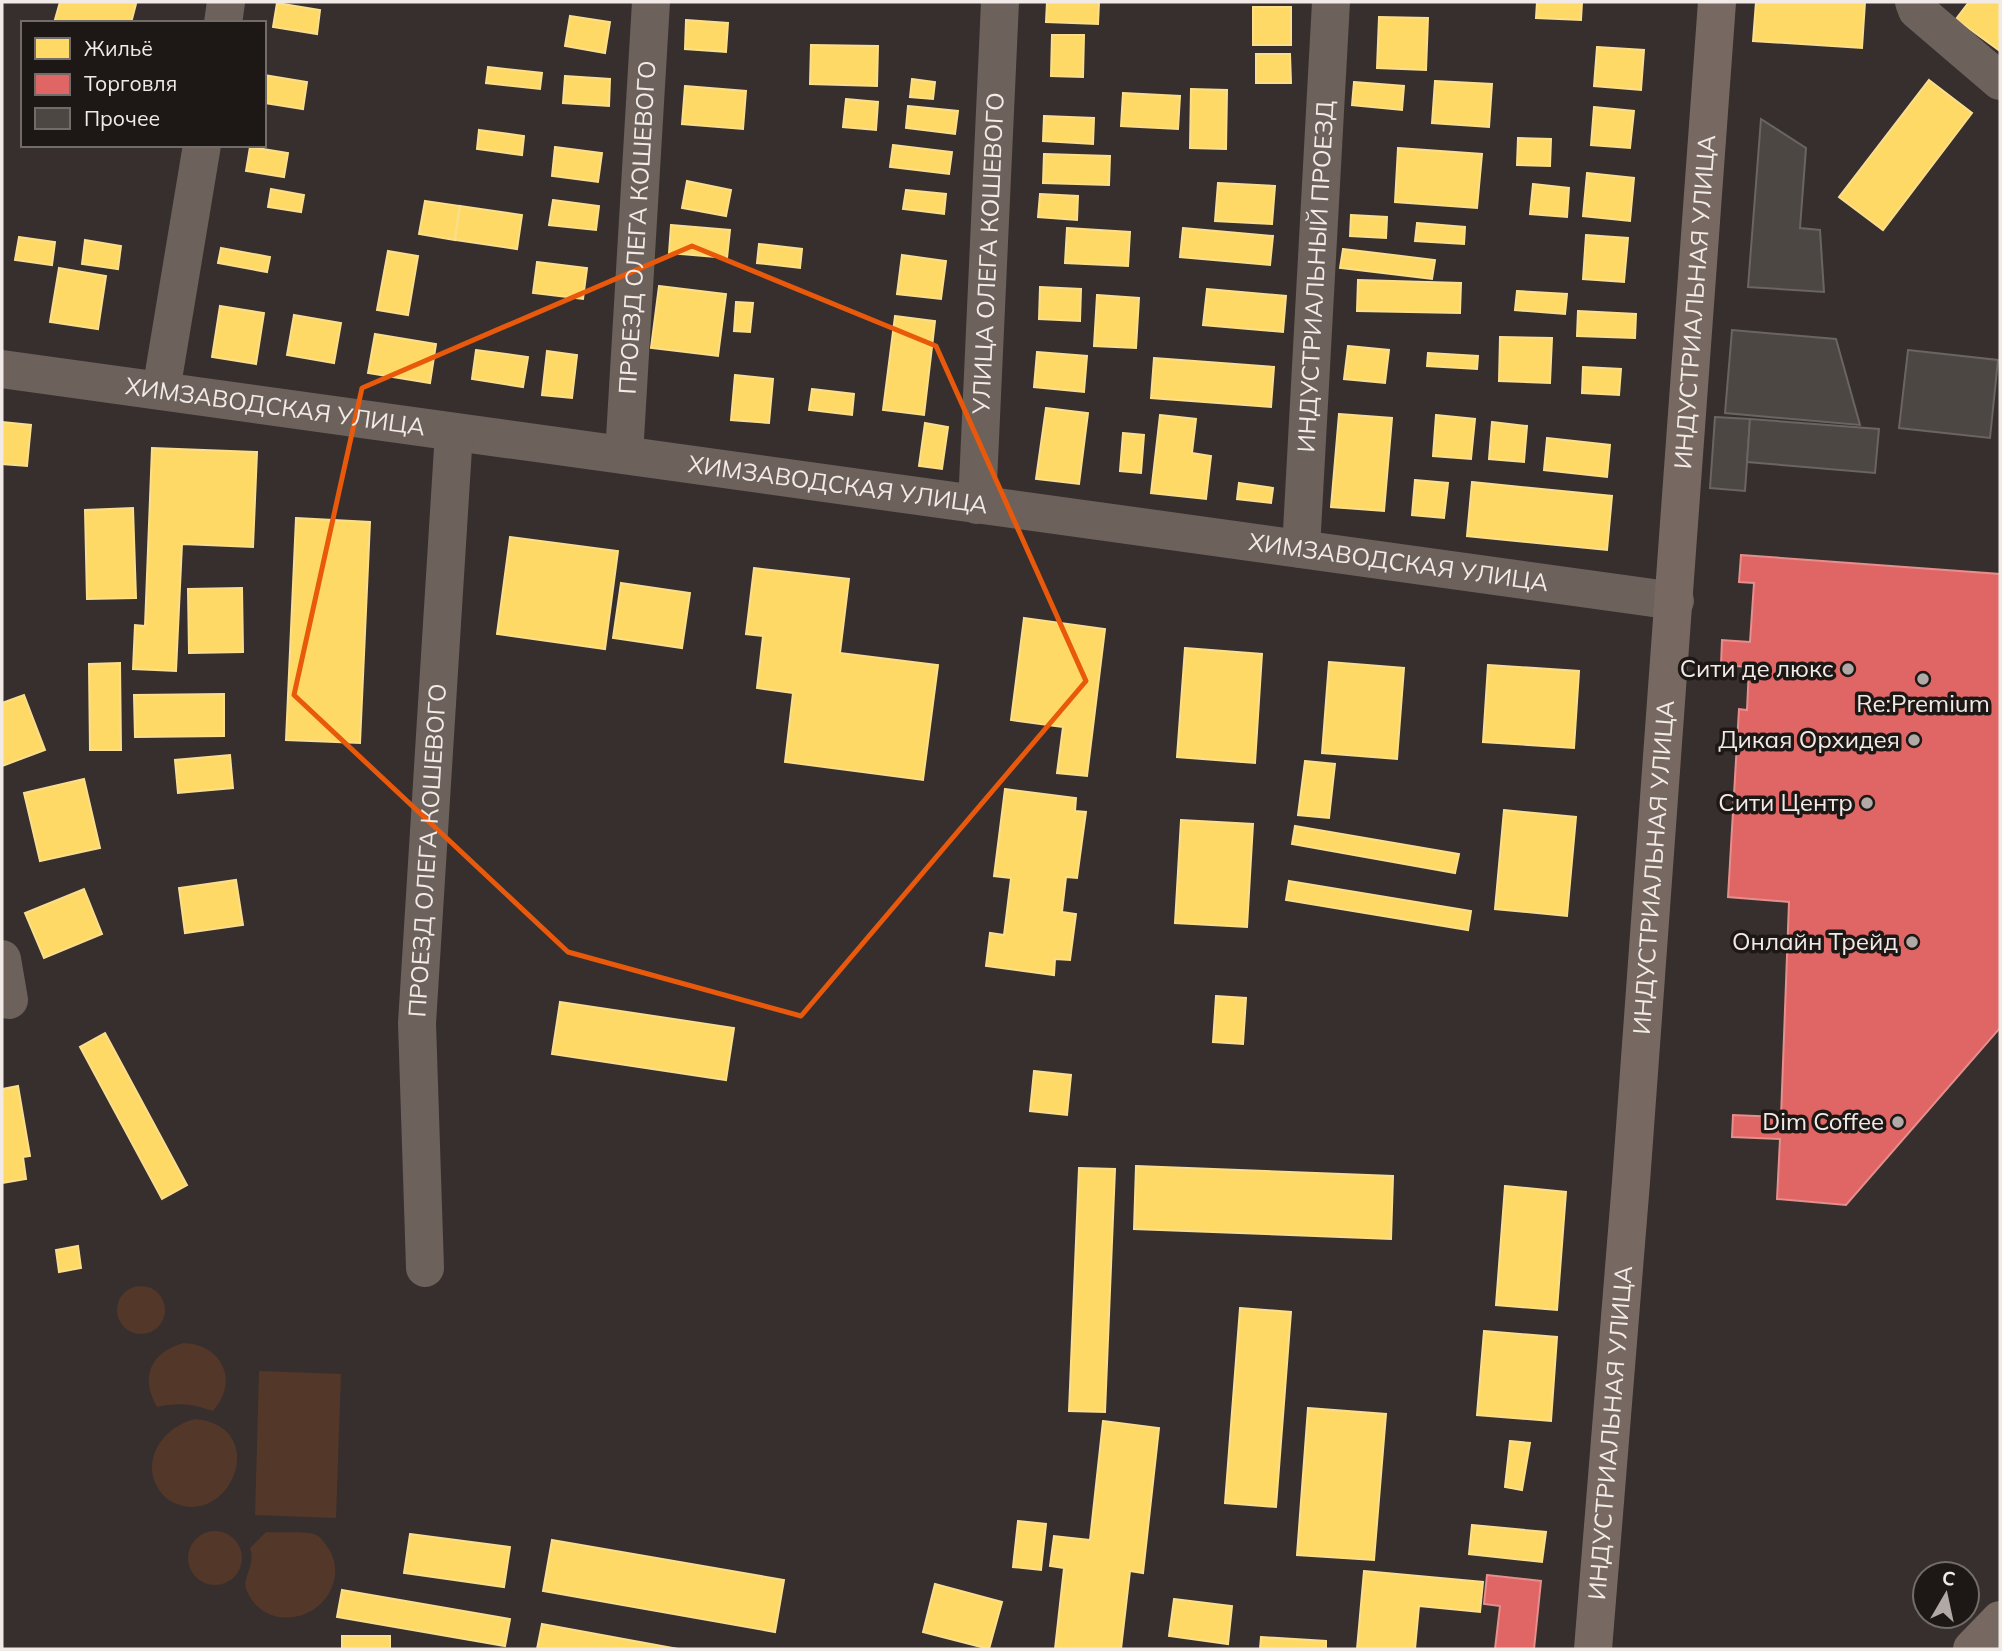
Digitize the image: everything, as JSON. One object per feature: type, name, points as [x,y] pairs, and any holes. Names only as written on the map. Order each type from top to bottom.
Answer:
[{"type":"main road","name":"ИНДУСТРИАЛЬНАЯ УЛИЦА","points":[[1593,1649],[1675,601],[1717,2]]},
{"type":"main road","points":[[1972,1649],[2000,1620]]},
{"type":"street","points":[[223,21],[226,2]]},
{"type":"street","name":"ПРОЕЗД ОЛЕГА КОШЕВОГО","points":[[624,455],[651,2]]},
{"type":"street","name":"УЛИЦА ОЛЕГА КОШЕВОГО","points":[[978,505],[1000,2]]},
{"type":"street","name":"ИНДУСТРИАЛЬНЫЙ ПРОЕЗД","points":[[1301,550],[1331,2]]},
{"type":"street","points":[[1914,2],[1917,10],[2000,81]]},
{"type":"street","points":[[160,391],[202,147]]},
{"type":"street","name":"ХИМЗАВОДСКАЯ УЛИЦА","points":[[2,369],[1675,601]]},
{"type":"street","name":"ПРОЕЗД ОЛЕГА КОШЕВОГО","points":[[425,1268],[417,1024],[454,432]]},
{"type":"street","points":[[2,959],[9,1000]]},
{"type":"highlighted area","points":[[692,246],[936,346],[1086,681],[801,1016],[568,952],[294,695],[362,388]]},
{"type":"shaded area","points":[[141,1286],[158,1293],[165,1310],[158,1327],[141,1334],[124,1327],[117,1310],[124,1293]]},
{"type":"shaded area","points":[[183,1343],[208,1350],[223,1366],[225,1388],[213,1411],[185,1405],[157,1407],[152,1396],[149,1386],[151,1368],[163,1353]]},
{"type":"shaded area","points":[[259,1371],[341,1374],[336,1518],[255,1515]]},
{"type":"shaded area","points":[[196,1419],[218,1425],[231,1438],[237,1453],[236,1470],[229,1485],[217,1498],[201,1506],[183,1506],[166,1498],[156,1484],[152,1472],[153,1460],[156,1449],[172,1430]]},
{"type":"shaded area","points":[[215,1531],[234,1539],[242,1558],[234,1577],[215,1585],[196,1577],[188,1558],[196,1539]]},
{"type":"shaded area","points":[[266,1532],[314,1534],[321,1538],[331,1552],[335,1575],[330,1591],[321,1603],[309,1612],[295,1617],[280,1617],[267,1613],[255,1604],[246,1589],[251,1560],[250,1548]]},
{"type":"building: Жильё","points":[[60,2],[136,4],[132,21],[55,21]]},
{"type":"building: Жильё","points":[[1047,2],[1099,2],[1098,24],[1046,22]]},
{"type":"building: Жильё","points":[[1537,2],[1582,2],[1581,20],[1536,18]]},
{"type":"building: Жильё","points":[[1756,2],[1865,2],[1862,48],[1753,41]]},
{"type":"building: Жильё","points":[[1969,2],[2000,2],[2000,51],[1956,19]]},
{"type":"building: Жильё","points":[[277,3],[320,10],[317,34],[273,27]]},
{"type":"building: Жильё","points":[[1253,7],[1291,7],[1291,45],[1253,45]]},
{"type":"building: Жильё","points":[[570,16],[610,22],[605,53],[565,46]]},
{"type":"building: Жильё","points":[[1379,17],[1428,18],[1426,70],[1377,68]]},
{"type":"building: Жильё","points":[[686,20],[728,23],[726,52],[685,49]]},
{"type":"building: Жильё","points":[[1052,35],[1084,35],[1083,77],[1051,76]]},
{"type":"building: Жильё","points":[[811,45],[878,46],[877,86],[810,84]]},
{"type":"building: Жильё","points":[[1597,47],[1644,50],[1641,90],[1594,86]]},
{"type":"building: Жильё","points":[[1256,54],[1290,54],[1291,83],[1256,83]]},
{"type":"building: Жильё","points":[[488,67],[542,73],[540,89],[486,83]]},
{"type":"building: Жильё","points":[[266,75],[307,82],[303,109],[266,103]]},
{"type":"building: Жильё","points":[[565,76],[610,79],[609,106],[563,103]]},
{"type":"building: Жильё","points":[[912,79],[935,82],[933,99],[910,97]]},
{"type":"building: Жильё","points":[[1929,80],[1972,113],[1883,230],[1839,197]]},
{"type":"building: Жильё","points":[[1435,81],[1492,84],[1489,127],[1432,123]]},
{"type":"building: Жильё","points":[[1354,82],[1404,86],[1402,110],[1352,105]]},
{"type":"building: Жильё","points":[[685,86],[746,91],[743,129],[682,124]]},
{"type":"building: Жильё","points":[[1191,89],[1227,90],[1226,149],[1190,148]]},
{"type":"building: Жильё","points":[[1123,93],[1180,96],[1178,129],[1121,126]]},
{"type":"building: Жильё","points":[[846,99],[878,102],[876,130],[843,127]]},
{"type":"building: Жильё","points":[[908,106],[958,111],[955,134],[906,128]]},
{"type":"building: Жильё","points":[[1594,107],[1634,111],[1630,148],[1591,145]]},
{"type":"building: Жильё","points":[[1044,116],[1094,118],[1093,144],[1043,141]]},
{"type":"building: Жильё","points":[[479,130],[524,136],[522,155],[477,149]]},
{"type":"building: Жильё","points":[[1518,138],[1551,139],[1550,166],[1517,165]]},
{"type":"building: Жильё","points":[[893,145],[952,152],[949,174],[890,167]]},
{"type":"building: Жильё","points":[[250,147],[288,153],[284,177],[246,171]]},
{"type":"building: Жильё","points":[[555,147],[602,153],[598,182],[552,176]]},
{"type":"building: Жильё","points":[[1398,148],[1482,154],[1477,208],[1395,202]]},
{"type":"building: Жильё","points":[[1044,154],[1110,156],[1109,185],[1043,183]]},
{"type":"building: Жильё","points":[[1587,173],[1634,178],[1630,221],[1583,216]]},
{"type":"building: Жильё","points":[[687,181],[731,190],[726,216],[682,208]]},
{"type":"building: Жильё","points":[[1218,183],[1275,186],[1272,224],[1215,221]]},
{"type":"building: Жильё","points":[[1533,184],[1569,188],[1567,217],[1530,214]]},
{"type":"building: Жильё","points":[[271,189],[304,195],[301,212],[268,207]]},
{"type":"building: Жильё","points":[[906,190],[946,194],[944,214],[903,209]]},
{"type":"building: Жильё","points":[[1040,194],[1078,196],[1077,220],[1038,217]]},
{"type":"building: Жильё","points":[[553,200],[599,206],[596,230],[549,225]]},
{"type":"building: Жильё","points":[[425,201],[460,206],[455,240],[419,234]]},
{"type":"building: Жильё","points":[[460,206],[522,215],[517,249],[455,240]]},
{"type":"building: Жильё","points":[[1351,215],[1387,217],[1386,238],[1350,236]]},
{"type":"building: Жильё","points":[[1417,223],[1465,227],[1464,244],[1415,241]]},
{"type":"building: Жильё","points":[[671,225],[730,230],[727,258],[669,253]]},
{"type":"building: Жильё","points":[[1067,228],[1130,232],[1128,266],[1065,263]]},
{"type":"building: Жильё","points":[[1183,228],[1273,236],[1270,265],[1180,257]]},
{"type":"building: Жильё","points":[[1586,235],[1628,238],[1624,282],[1583,279]]},
{"type":"building: Жильё","points":[[19,237],[55,242],[52,265],[15,260]]},
{"type":"building: Жильё","points":[[85,240],[121,246],[118,269],[82,264]]},
{"type":"building: Жильё","points":[[759,244],[802,249],[800,268],[757,263]]},
{"type":"building: Жильё","points":[[221,248],[270,257],[267,272],[218,263]]},
{"type":"building: Жильё","points":[[1343,249],[1435,260],[1432,279],[1340,268]]},
{"type":"building: Жильё","points":[[388,251],[418,256],[408,315],[377,310]]},
{"type":"building: Жильё","points":[[902,255],[946,261],[941,299],[897,294]]},
{"type":"building: Жильё","points":[[537,262],[587,268],[583,299],[533,293]]},
{"type":"building: Жильё","points":[[59,268],[106,276],[98,329],[50,322]]},
{"type":"building: Жильё","points":[[1358,280],[1461,283],[1460,313],[1357,311]]},
{"type":"building: Жильё","points":[[659,286],[726,294],[718,356],[651,348]]},
{"type":"building: Жильё","points":[[1040,287],[1081,289],[1080,321],[1039,319]]},
{"type":"building: Жильё","points":[[1207,289],[1286,296],[1283,332],[1203,325]]},
{"type":"building: Жильё","points":[[1517,291],[1567,294],[1565,314],[1515,310]]},
{"type":"building: Жильё","points":[[1097,295],[1139,298],[1136,348],[1094,346]]},
{"type":"building: Жильё","points":[[736,302],[753,303],[750,332],[734,331]]},
{"type":"building: Жильё","points":[[220,306],[264,313],[256,364],[212,357]]},
{"type":"building: Жильё","points":[[1578,311],[1636,314],[1635,338],[1577,336]]},
{"type":"building: Жильё","points":[[294,315],[341,323],[334,363],[287,355]]},
{"type":"building: Жильё","points":[[895,316],[935,321],[924,415],[883,410]]},
{"type":"building: Жильё","points":[[375,334],[436,344],[430,383],[368,373]]},
{"type":"building: Жильё","points":[[1500,337],[1552,338],[1550,383],[1499,381]]},
{"type":"building: Жильё","points":[[1348,346],[1389,350],[1385,383],[1344,379]]},
{"type":"building: Жильё","points":[[476,350],[528,357],[523,387],[472,379]]},
{"type":"building: Жильё","points":[[547,351],[577,355],[572,398],[542,395]]},
{"type":"building: Жильё","points":[[1037,352],[1087,356],[1084,392],[1034,387]]},
{"type":"building: Жильё","points":[[1428,353],[1478,356],[1477,369],[1427,366]]},
{"type":"building: Жильё","points":[[1154,358],[1274,367],[1271,407],[1151,398]]},
{"type":"building: Жильё","points":[[1583,367],[1621,369],[1619,395],[1582,393]]},
{"type":"building: Жильё","points":[[735,375],[773,379],[769,423],[731,420]]},
{"type":"building: Жильё","points":[[812,389],[854,394],[852,415],[809,410]]},
{"type":"building: Жильё","points":[[1046,408],[1088,413],[1079,484],[1036,479]]},
{"type":"building: Жильё","points":[[1339,414],[1392,418],[1384,511],[1331,507]]},
{"type":"building: Жильё","points":[[1160,415],[1196,419],[1192,453],[1211,456],[1206,499],[1151,493]]},
{"type":"building: Жильё","points":[[1436,415],[1475,419],[1471,459],[1433,456]]},
{"type":"building: Жильё","points":[[2,422],[31,425],[27,466],[2,464]]},
{"type":"building: Жильё","points":[[1492,422],[1527,426],[1524,462],[1489,459]]},
{"type":"building: Жильё","points":[[925,423],[948,427],[942,469],[919,466]]},
{"type":"building: Жильё","points":[[1123,433],[1144,435],[1141,473],[1120,471]]},
{"type":"building: Жильё","points":[[1547,438],[1610,445],[1607,477],[1544,470]]},
{"type":"building: Жильё","points":[[152,448],[257,452],[253,547],[182,544],[176,671],[133,669],[135,625],[145,626]]},
{"type":"building: Жильё","points":[[1415,480],[1448,483],[1444,518],[1412,515]]},
{"type":"building: Жильё","points":[[1472,482],[1612,496],[1607,550],[1467,536]]},
{"type":"building: Жильё","points":[[1239,483],[1273,488],[1271,503],[1237,499]]},
{"type":"building: Жильё","points":[[133,508],[136,598],[87,599],[85,510]]},
{"type":"building: Жильё","points":[[296,518],[370,522],[360,743],[286,740]]},
{"type":"building: Жильё","points":[[510,537],[618,551],[605,649],[497,634]]},
{"type":"building: Жильё","points":[[754,568],[849,579],[840,653],[938,665],[923,780],[785,762],[793,693],[757,688],[763,636],[746,634]]},
{"type":"building: Жильё","points":[[621,583],[690,593],[682,648],[613,638]]},
{"type":"building: Жильё","points":[[242,588],[243,652],[189,653],[188,589]]},
{"type":"building: Жильё","points":[[1024,618],[1105,629],[1087,776],[1057,773],[1063,727],[1011,720]]},
{"type":"building: Жильё","points":[[1185,648],[1262,654],[1255,763],[1177,757]]},
{"type":"building: Жильё","points":[[1329,662],[1404,668],[1397,759],[1322,753]]},
{"type":"building: Жильё","points":[[120,663],[121,750],[90,750],[89,664]]},
{"type":"building: Жильё","points":[[1488,665],[1579,671],[1574,748],[1483,742]]},
{"type":"building: Жильё","points":[[224,694],[224,736],[135,737],[134,695]]},
{"type":"building: Жильё","points":[[24,695],[45,750],[2,766],[2,703]]},
{"type":"building: Жильё","points":[[230,755],[233,788],[178,793],[175,760]]},
{"type":"building: Жильё","points":[[1305,761],[1335,764],[1329,818],[1298,815]]},
{"type":"building: Жильё","points":[[84,779],[100,848],[40,861],[24,793]]},
{"type":"building: Жильё","points":[[1005,789],[1076,798],[1075,811],[1086,812],[1077,878],[1066,877],[1062,912],[1076,914],[1070,960],[1055,959],[1054,975],[986,966],[990,933],[1004,935],[1011,878],[994,876]]},
{"type":"building: Жильё","points":[[1504,810],[1576,817],[1567,916],[1495,909]]},
{"type":"building: Жильё","points":[[1181,820],[1253,824],[1247,927],[1175,923]]},
{"type":"building: Жильё","points":[[1295,826],[1459,854],[1455,873],[1292,844]]},
{"type":"building: Жильё","points":[[236,880],[243,925],[185,933],[179,888]]},
{"type":"building: Жильё","points":[[1289,881],[1471,911],[1468,930],[1286,900]]},
{"type":"building: Жильё","points":[[84,889],[102,934],[44,958],[25,913]]},
{"type":"building: Жильё","points":[[1216,996],[1246,998],[1243,1044],[1213,1042]]},
{"type":"building: Жильё","points":[[560,1002],[734,1028],[726,1080],[552,1054]]},
{"type":"building: Жильё","points":[[105,1033],[187,1185],[162,1199],[80,1047]]},
{"type":"building: Жильё","points":[[1034,1071],[1071,1075],[1067,1115],[1030,1111]]},
{"type":"building: Жильё","points":[[18,1086],[30,1156],[23,1157],[26,1179],[2,1183],[2,1089]]},
{"type":"building: Жильё","points":[[1136,1166],[1393,1176],[1391,1239],[1134,1229]]},
{"type":"building: Жильё","points":[[1079,1168],[1115,1169],[1105,1412],[1069,1411]]},
{"type":"building: Жильё","points":[[1505,1186],[1566,1192],[1557,1310],[1496,1305]]},
{"type":"building: Жильё","points":[[78,1246],[81,1268],[59,1272],[56,1250]]},
{"type":"building: Жильё","points":[[1240,1308],[1291,1312],[1276,1507],[1225,1503]]},
{"type":"building: Жильё","points":[[1484,1331],[1557,1337],[1551,1421],[1477,1415]]},
{"type":"building: Жильё","points":[[1308,1408],[1386,1414],[1374,1560],[1297,1555]]},
{"type":"building: Жильё","points":[[1103,1421],[1159,1428],[1143,1573],[1130,1571],[1121,1649],[1055,1649],[1064,1568],[1050,1566],[1054,1536],[1090,1540]]},
{"type":"building: Жильё","points":[[1510,1441],[1530,1443],[1522,1490],[1505,1487]]},
{"type":"building: Жильё","points":[[1018,1521],[1046,1524],[1041,1570],[1013,1567]]},
{"type":"building: Жильё","points":[[1472,1525],[1546,1532],[1542,1562],[1469,1554]]},
{"type":"building: Жильё","points":[[410,1534],[510,1547],[504,1587],[404,1573]]},
{"type":"building: Жильё","points":[[552,1540],[784,1580],[775,1632],[543,1591]]},
{"type":"building: Жильё","points":[[1364,1571],[1483,1582],[1480,1612],[1419,1606],[1415,1649],[1357,1649]]},
{"type":"building: Жильё","points":[[935,1584],[1002,1602],[989,1649],[923,1632]]},
{"type":"building: Жильё","points":[[342,1590],[510,1619],[505,1646],[337,1617]]},
{"type":"building: Жильё","points":[[1174,1599],[1232,1606],[1228,1644],[1169,1636]]},
{"type":"building: Жильё","points":[[542,1624],[678,1649],[537,1649]]},
{"type":"building: Жильё","points":[[342,1636],[390,1636],[390,1649],[342,1649]]},
{"type":"building: Жильё","points":[[1261,1637],[1326,1641],[1326,1649],[1260,1649]]},
{"type":"building: Торговля","name":"Сити Центр","points":[[1741,555],[2000,574],[2000,1028],[1846,1205],[1777,1199],[1780,1139],[1732,1137],[1733,1115],[1781,1117],[1789,902],[1728,897],[1739,709],[1747,710],[1749,667],[1721,665],[1722,640],[1750,642],[1754,583],[1739,582]]},
{"type":"building: Торговля","points":[[1487,1575],[1541,1581],[1534,1649],[1495,1649],[1500,1606],[1484,1604]]},
{"type":"building: Прочее","points":[[1761,119],[1806,148],[1800,228],[1820,230],[1824,292],[1748,287]]},
{"type":"building: Прочее","points":[[1732,330],[1836,339],[1860,425],[1725,413]]},
{"type":"building: Прочее","points":[[1908,350],[1998,360],[1990,438],[1899,428]]},
{"type":"building: Прочее","points":[[1715,417],[1750,419],[1745,491],[1710,488]]},
{"type":"building: Прочее","points":[[1750,419],[1879,429],[1875,473],[1747,462]]},
{"type":"place","name":"Сити де люкс","points":[[1848,669]]},
{"type":"place","name":"Re:Premium","points":[[1923,679]]},
{"type":"place","name":"Дикая Орхидея","points":[[1914,740]]},
{"type":"place","name":"Сити Центр","points":[[1867,803]]},
{"type":"place","name":"Онлайн Трейд","points":[[1912,942]]},
{"type":"place","name":"Dim Coffee","points":[[1898,1122]]}]
